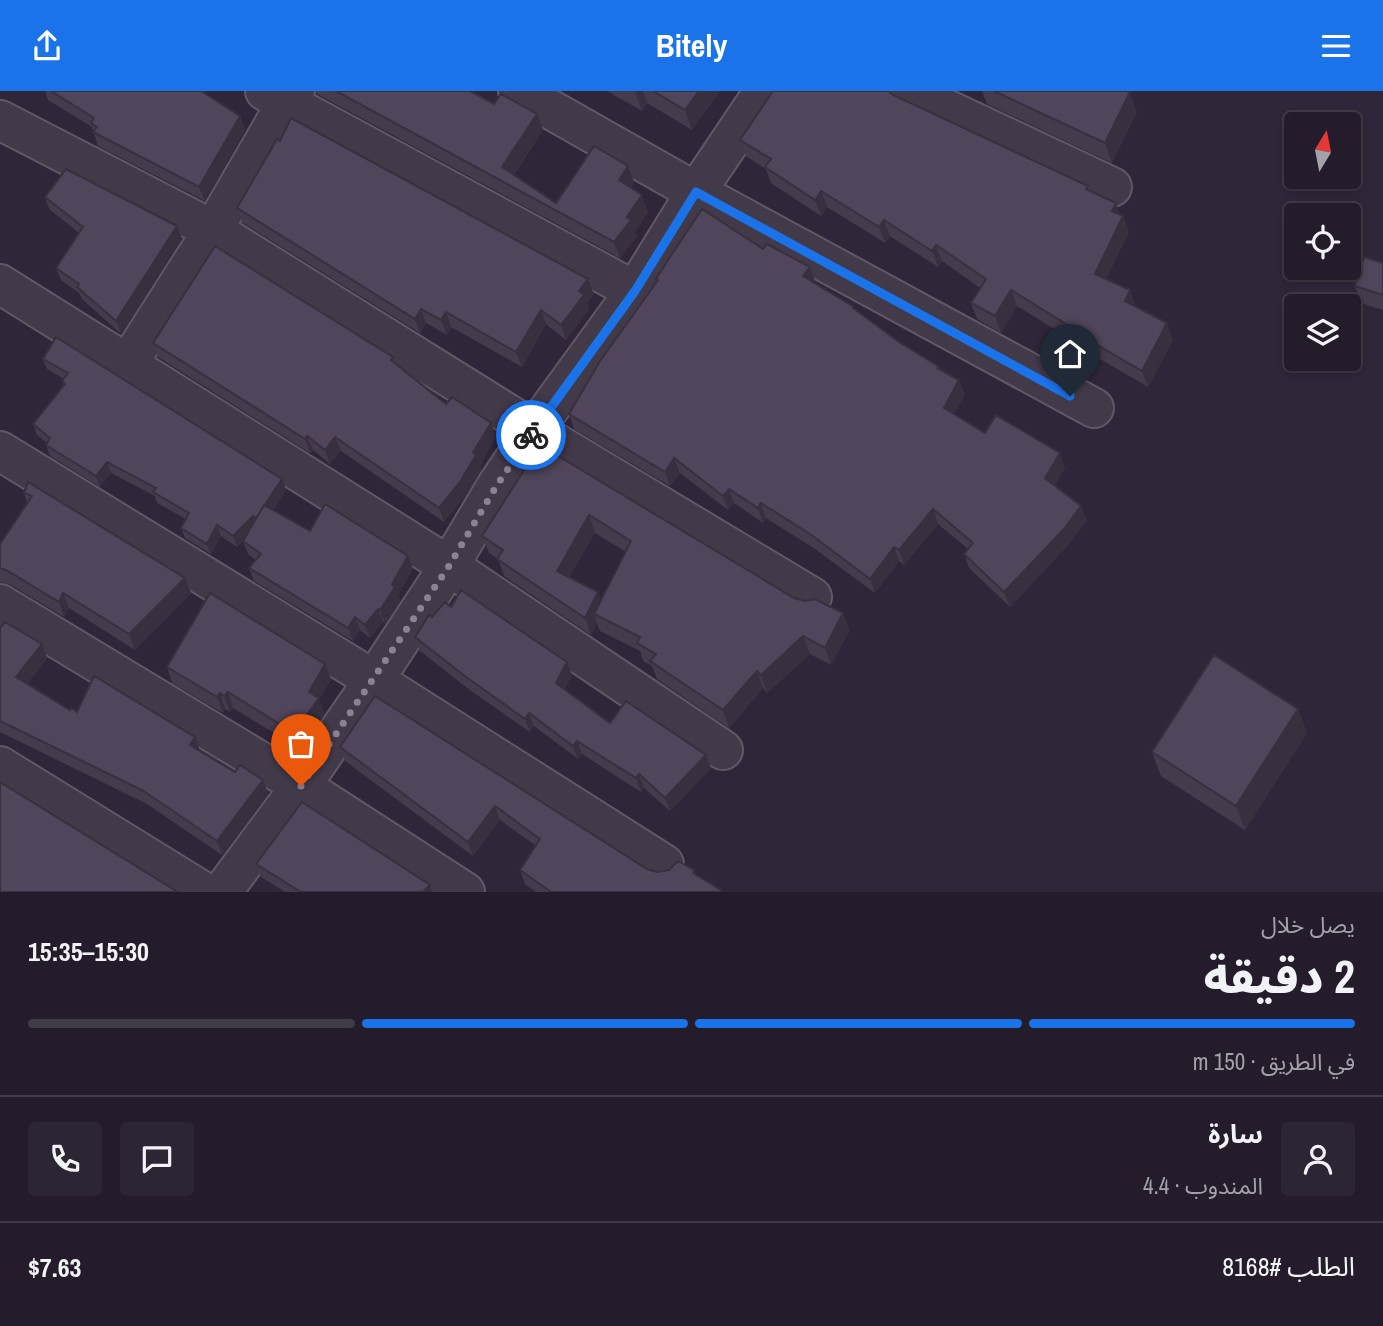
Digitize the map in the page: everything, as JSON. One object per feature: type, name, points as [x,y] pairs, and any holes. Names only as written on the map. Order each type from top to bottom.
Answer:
[{"type":"street","points":[[518,91],[696,192],[1094,408]]},
{"type":"street","points":[[222,892],[301,786],[374,680],[449,566],[497,485],[635,291],[696,192],[764,91]]},
{"type":"street","points":[[908,91],[1112,187]]},
{"type":"street","points":[[127,365],[213,230],[282,95],[635,291]]},
{"type":"street","points":[[0,120],[213,230],[534,430],[812,597]]},
{"type":"street","points":[[0,284],[449,566],[723,750]]},
{"type":"street","points":[[0,451],[374,680],[664,864]]},
{"type":"street","points":[[0,604],[301,786],[465,892]]},
{"type":"street","points":[[0,766],[204,892]]},
{"type":"building","points":[[51,91],[201,91],[240,116],[199,187],[93,132],[97,127],[91,123],[94,118]]},
{"type":"building","points":[[336,91],[470,91],[494,104],[501,94],[537,114],[502,167],[556,203],[594,146],[628,166],[619,180],[642,195],[627,217],[631,220],[614,242]]},
{"type":"building","points":[[653,91],[699,91],[685,110]]},
{"type":"building","points":[[773,91],[888,91],[1088,186],[1086,189],[1116,203],[1112,211],[1123,216],[1095,274],[1130,290],[1125,301],[1167,323],[1142,371],[1070,329],[1071,327],[1011,290],[995,316],[971,303],[986,279],[936,245],[932,251],[884,220],[879,227],[821,191],[815,200],[765,167],[771,159],[740,140]]},
{"type":"building","points":[[994,91],[1126,91],[1130,92],[1105,143]]},
{"type":"building","points":[[291,118],[588,279],[579,291],[584,295],[561,325],[541,310],[516,352],[446,312],[441,320],[421,309],[415,319],[237,208],[277,139],[280,141]]},
{"type":"building","points":[[66,169],[177,226],[116,321],[77,287],[79,284],[56,268],[83,227],[45,197]]},
{"type":"building","points":[[702,209],[763,249],[767,244],[810,267],[803,276],[854,307],[899,342],[959,380],[944,408],[985,433],[996,415],[1060,453],[1045,478],[1081,506],[1064,529],[1004,592],[964,554],[973,543],[933,509],[899,550],[894,547],[870,579],[810,534],[761,503],[758,508],[729,489],[723,496],[674,458],[665,472],[569,414],[600,361],[658,280],[656,279]]},
{"type":"building","points":[[215,246],[393,357],[391,360],[446,404],[452,397],[491,423],[473,452],[476,455],[460,482],[439,508],[335,437],[325,450],[307,436],[305,439],[153,343]]},
{"type":"building","points":[[1364,257],[1383,263],[1383,295],[1355,286],[1357,280],[1361,280]]},
{"type":"building","points":[[56,337],[282,479],[256,518],[253,516],[233,536],[217,525],[207,544],[181,528],[189,513],[153,492],[156,488],[107,462],[96,476],[46,445],[50,438],[33,424],[65,384],[62,381],[68,373],[43,359]]},
{"type":"building","points":[[540,445],[794,598],[805,601],[815,599],[843,613],[825,648],[803,636],[761,675],[757,671],[723,710],[650,661],[656,654],[637,643],[640,637],[594,614],[631,541],[589,515],[557,571],[598,592],[585,618],[497,559],[503,550],[482,536]]},
{"type":"building","points":[[28,482],[185,578],[129,634],[63,593],[59,602],[0,568],[0,544],[32,496],[24,493]]},
{"type":"building","points":[[325,504],[408,556],[392,584],[395,587],[380,610],[378,609],[365,625],[355,617],[348,628],[249,568],[261,554],[243,541],[264,505],[310,531]]},
{"type":"building","points":[[461,590],[567,662],[556,683],[610,723],[626,701],[706,755],[665,798],[639,774],[636,778],[577,741],[573,746],[529,713],[525,719],[415,637],[429,615],[432,617],[445,602],[451,607]]},
{"type":"building","points":[[210,593],[325,664],[309,692],[319,698],[294,733],[228,692],[224,696],[220,693],[217,697],[167,667]]},
{"type":"building","points":[[5,622],[42,644],[16,677],[77,712],[94,676],[195,737],[190,745],[235,772],[240,765],[263,780],[217,841],[142,790],[0,721],[0,628]]},
{"type":"building","points":[[1214,655],[1298,709],[1236,806],[1152,752]]},
{"type":"building","points":[[375,696],[647,869],[657,872],[669,870],[678,861],[694,870],[693,873],[721,890],[720,892],[551,892],[520,870],[540,839],[495,806],[468,842],[340,747]]},
{"type":"building","points":[[0,782],[178,892],[0,892]]},
{"type":"building","points":[[302,802],[430,885],[423,892],[301,892],[256,864]]},
{"type":"way so far","points":[[301,786],[449,566],[497,485],[531,435]]},
{"type":"route","points":[[531,435],[635,291],[696,192],[1070,396]]}]
